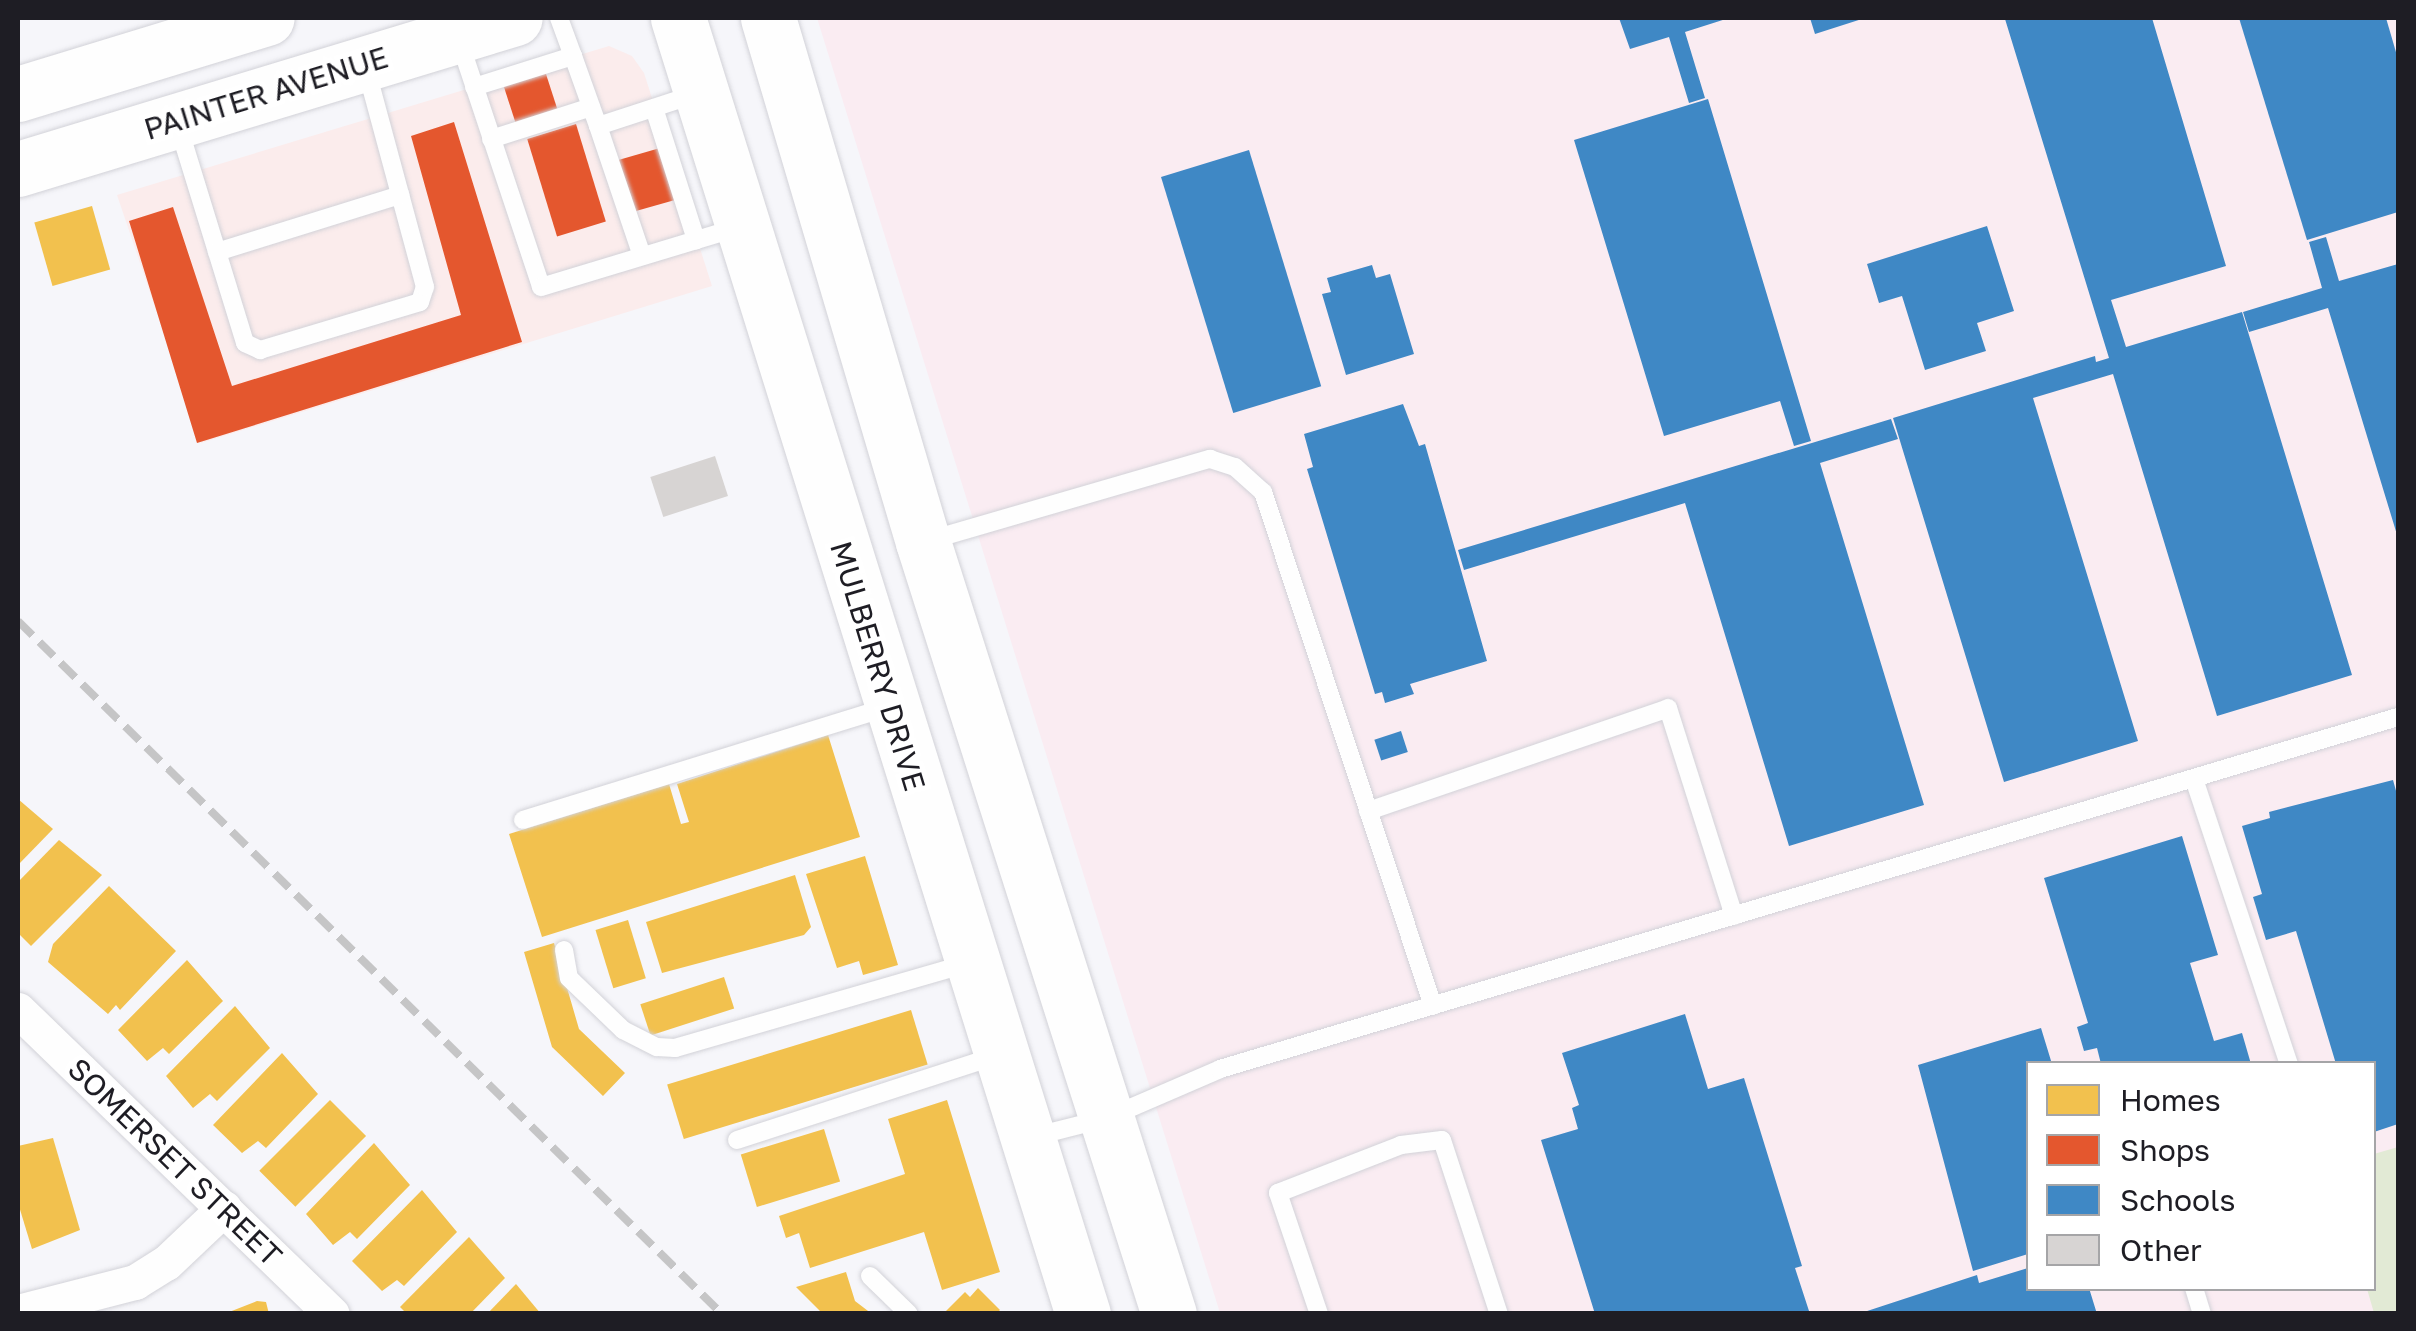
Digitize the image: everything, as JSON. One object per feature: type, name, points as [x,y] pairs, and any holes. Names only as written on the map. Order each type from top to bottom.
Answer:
[{"type":"main road","points":[[18,94],[268,18]]},
{"type":"main road","name":"PAINTER AVENUE","points":[[18,169],[515,18]]},
{"type":"main road","name":"MULBERRY DRIVE","points":[[678,18],[678,100],[720,233],[889,707],[1083,1314]]},
{"type":"main road","points":[[768,18],[923,542],[1168,1314]]},
{"type":"street","name":"SOMERSET STREET","points":[[18,1010],[332,1314]]},
{"type":"street","points":[[18,1312],[136,1282],[166,1264],[224,1208]]},
{"type":"lane","points":[[559,18],[642,256]]},
{"type":"lane","points":[[457,35],[541,287],[720,233]]},
{"type":"lane","points":[[474,87],[573,56]]},
{"type":"lane","points":[[176,120],[244,343],[260,350],[420,302],[426,288],[364,64]]},
{"type":"lane","points":[[598,126],[678,100]]},
{"type":"lane","points":[[492,139],[591,108]]},
{"type":"lane","points":[[217,252],[400,195]]},
{"type":"lane","points":[[923,542],[1210,460],[1235,467],[1264,492],[1432,1006]]},
{"type":"lane","points":[[524,820],[889,707]]},
{"type":"lane","points":[[1368,811],[1668,708],[1734,916]]},
{"type":"lane","points":[[1027,1138],[1107,1118],[1220,1069],[2398,718]]},
{"type":"lane","points":[[2194,779],[2288,1061]]},
{"type":"lane","points":[[564,950],[569,978],[623,1030],[657,1047],[675,1048],[971,962]]},
{"type":"lane","points":[[737,1140],[1000,1054]]},
{"type":"lane","points":[[1319,1314],[1278,1193],[1401,1145],[1442,1140],[1499,1314]]},
{"type":"lane","points":[[870,1276],[909,1314]]},
{"type":"shaded area","points":[[817,18],[2398,18],[2398,1313],[1220,1313]]},
{"type":"shaded area","points":[[609,46],[632,56],[644,73],[712,286],[201,443],[117,195]]},
{"type":"green space","points":[[2398,1147],[2398,1313],[2374,1313],[2368,1291],[2376,1291],[2376,1153]]},
{"type":"building: Homes","points":[[92,206],[110,269],[53,286],[34,223]]},
{"type":"building: Homes","points":[[828,735],[860,837],[542,937],[509,834],[669,784],[681,824],[689,822],[677,784]]},
{"type":"building: Homes","points":[[18,799],[53,829],[18,865]]},
{"type":"building: Homes","points":[[59,840],[102,875],[31,946],[18,933],[18,882]]},
{"type":"building: Homes","points":[[865,856],[898,965],[863,975],[859,961],[837,968],[806,874]]},
{"type":"building: Homes","points":[[795,875],[811,927],[804,935],[662,973],[646,922]]},
{"type":"building: Homes","points":[[109,886],[176,951],[120,1010],[116,1005],[108,1014],[48,962],[53,944]]},
{"type":"building: Homes","points":[[628,920],[646,978],[613,988],[595,930]]},
{"type":"building: Homes","points":[[554,943],[579,1029],[625,1073],[603,1096],[552,1047],[524,952]]},
{"type":"building: Homes","points":[[187,960],[223,1001],[169,1054],[163,1048],[147,1061],[118,1030]]},
{"type":"building: Homes","points":[[724,977],[734,1008],[651,1036],[640,1004]]},
{"type":"building: Homes","points":[[235,1006],[270,1048],[217,1101],[210,1094],[193,1108],[166,1076]]},
{"type":"building: Homes","points":[[911,1010],[928,1065],[684,1139],[667,1085]]},
{"type":"building: Homes","points":[[282,1053],[318,1094],[266,1148],[258,1141],[242,1153],[213,1125]]},
{"type":"building: Homes","points":[[330,1100],[366,1136],[295,1207],[259,1171]]},
{"type":"building: Homes","points":[[947,1100],[1000,1272],[942,1290],[924,1232],[810,1268],[799,1233],[786,1238],[779,1216],[905,1174],[888,1119]]},
{"type":"building: Homes","points":[[824,1129],[840,1182],[757,1207],[741,1154]]},
{"type":"building: Homes","points":[[53,1138],[80,1230],[32,1249],[18,1203],[18,1146]]},
{"type":"building: Homes","points":[[374,1143],[410,1185],[357,1239],[350,1232],[333,1245],[306,1214]]},
{"type":"building: Homes","points":[[422,1190],[457,1232],[404,1286],[397,1280],[382,1291],[352,1261]]},
{"type":"building: Homes","points":[[469,1237],[505,1278],[470,1314],[407,1314],[400,1307]]},
{"type":"building: Homes","points":[[846,1272],[855,1301],[872,1314],[823,1314],[796,1287]]},
{"type":"building: Homes","points":[[516,1284],[541,1314],[487,1314]]},
{"type":"building: Homes","points":[[978,1288],[1000,1310],[996,1314],[943,1314],[965,1292],[970,1297]]},
{"type":"building: Homes","points":[[257,1301],[266,1302],[269,1314],[224,1314]]},
{"type":"building: Shops","points":[[545,71],[558,112],[516,125],[503,85]]},
{"type":"building: Shops","points":[[454,122],[522,342],[197,443],[129,221],[173,207],[232,386],[461,315],[411,136]]},
{"type":"building: Shops","points":[[576,124],[606,222],[557,236],[527,139]]},
{"type":"building: Shops","points":[[660,148],[675,200],[632,212],[617,160]]},
{"type":"building: Schools","points":[[1619,18],[1729,18],[1685,32],[1705,98],[1689,103],[1669,37],[1630,49]]},
{"type":"building: Schools","points":[[1810,18],[1865,18],[1815,34]]},
{"type":"building: Schools","points":[[2152,18],[2226,266],[2111,300],[2126,347],[2242,312],[2352,675],[2217,716],[2113,374],[2033,398],[2138,741],[2004,782],[1893,418],[2095,356],[2096,362],[2109,358],[2005,19]]},
{"type":"building: Schools","points":[[2239,18],[2386,18],[2398,59],[2398,212],[2307,240]]},
{"type":"building: Schools","points":[[1708,99],[1811,441],[1794,446],[1780,401],[1664,436],[1574,140]]},
{"type":"building: Schools","points":[[1249,150],[1321,386],[1233,413],[1161,177]]},
{"type":"building: Schools","points":[[1987,226],[2014,311],[1977,323],[1986,351],[1925,370],[1902,296],[1879,303],[1867,264]]},
{"type":"building: Schools","points":[[2326,237],[2339,281],[2398,264],[2398,538],[2328,308],[2249,332],[2243,312],[2322,288],[2309,242]]},
{"type":"building: Schools","points":[[1372,265],[1376,278],[1390,274],[1414,354],[1346,375],[1322,294],[1331,292],[1327,278]]},
{"type":"building: Schools","points":[[1403,404],[1419,446],[1425,444],[1487,661],[1410,684],[1414,694],[1385,703],[1382,692],[1375,694],[1307,469],[1313,467],[1304,434]]},
{"type":"building: Schools","points":[[1891,419],[1898,439],[1820,463],[1924,805],[1789,846],[1685,503],[1464,570],[1458,550]]},
{"type":"building: Schools","points":[[1401,731],[1408,752],[1381,761],[1374,740]]},
{"type":"building: Schools","points":[[2393,780],[2398,798],[2398,1124],[2376,1131],[2376,1061],[2335,1061],[2296,931],[2266,940],[2253,897],[2262,894],[2242,826],[2270,818],[2269,812]]},
{"type":"building: Schools","points":[[2182,836],[2218,955],[2190,963],[2214,1041],[2242,1033],[2250,1061],[2100,1061],[2097,1048],[2084,1051],[2077,1027],[2088,1023],[2044,878]]},
{"type":"building: Schools","points":[[1685,1014],[1708,1089],[1744,1078],[1802,1266],[1795,1268],[1810,1314],[1595,1314],[1541,1140],[1578,1129],[1572,1108],[1579,1105],[1562,1053]]},
{"type":"building: Schools","points":[[2041,1028],[2051,1061],[2026,1061],[2026,1255],[1973,1271],[1918,1065]]},
{"type":"building: Schools","points":[[2026,1269],[2026,1291],[2090,1291],[2097,1314],[1858,1314],[1977,1275],[1979,1283]]},
{"type":"building: Other","points":[[715,456],[728,496],[663,517],[650,477]]},
{"type":"railway","points":[[18,621],[722,1314]]}]
